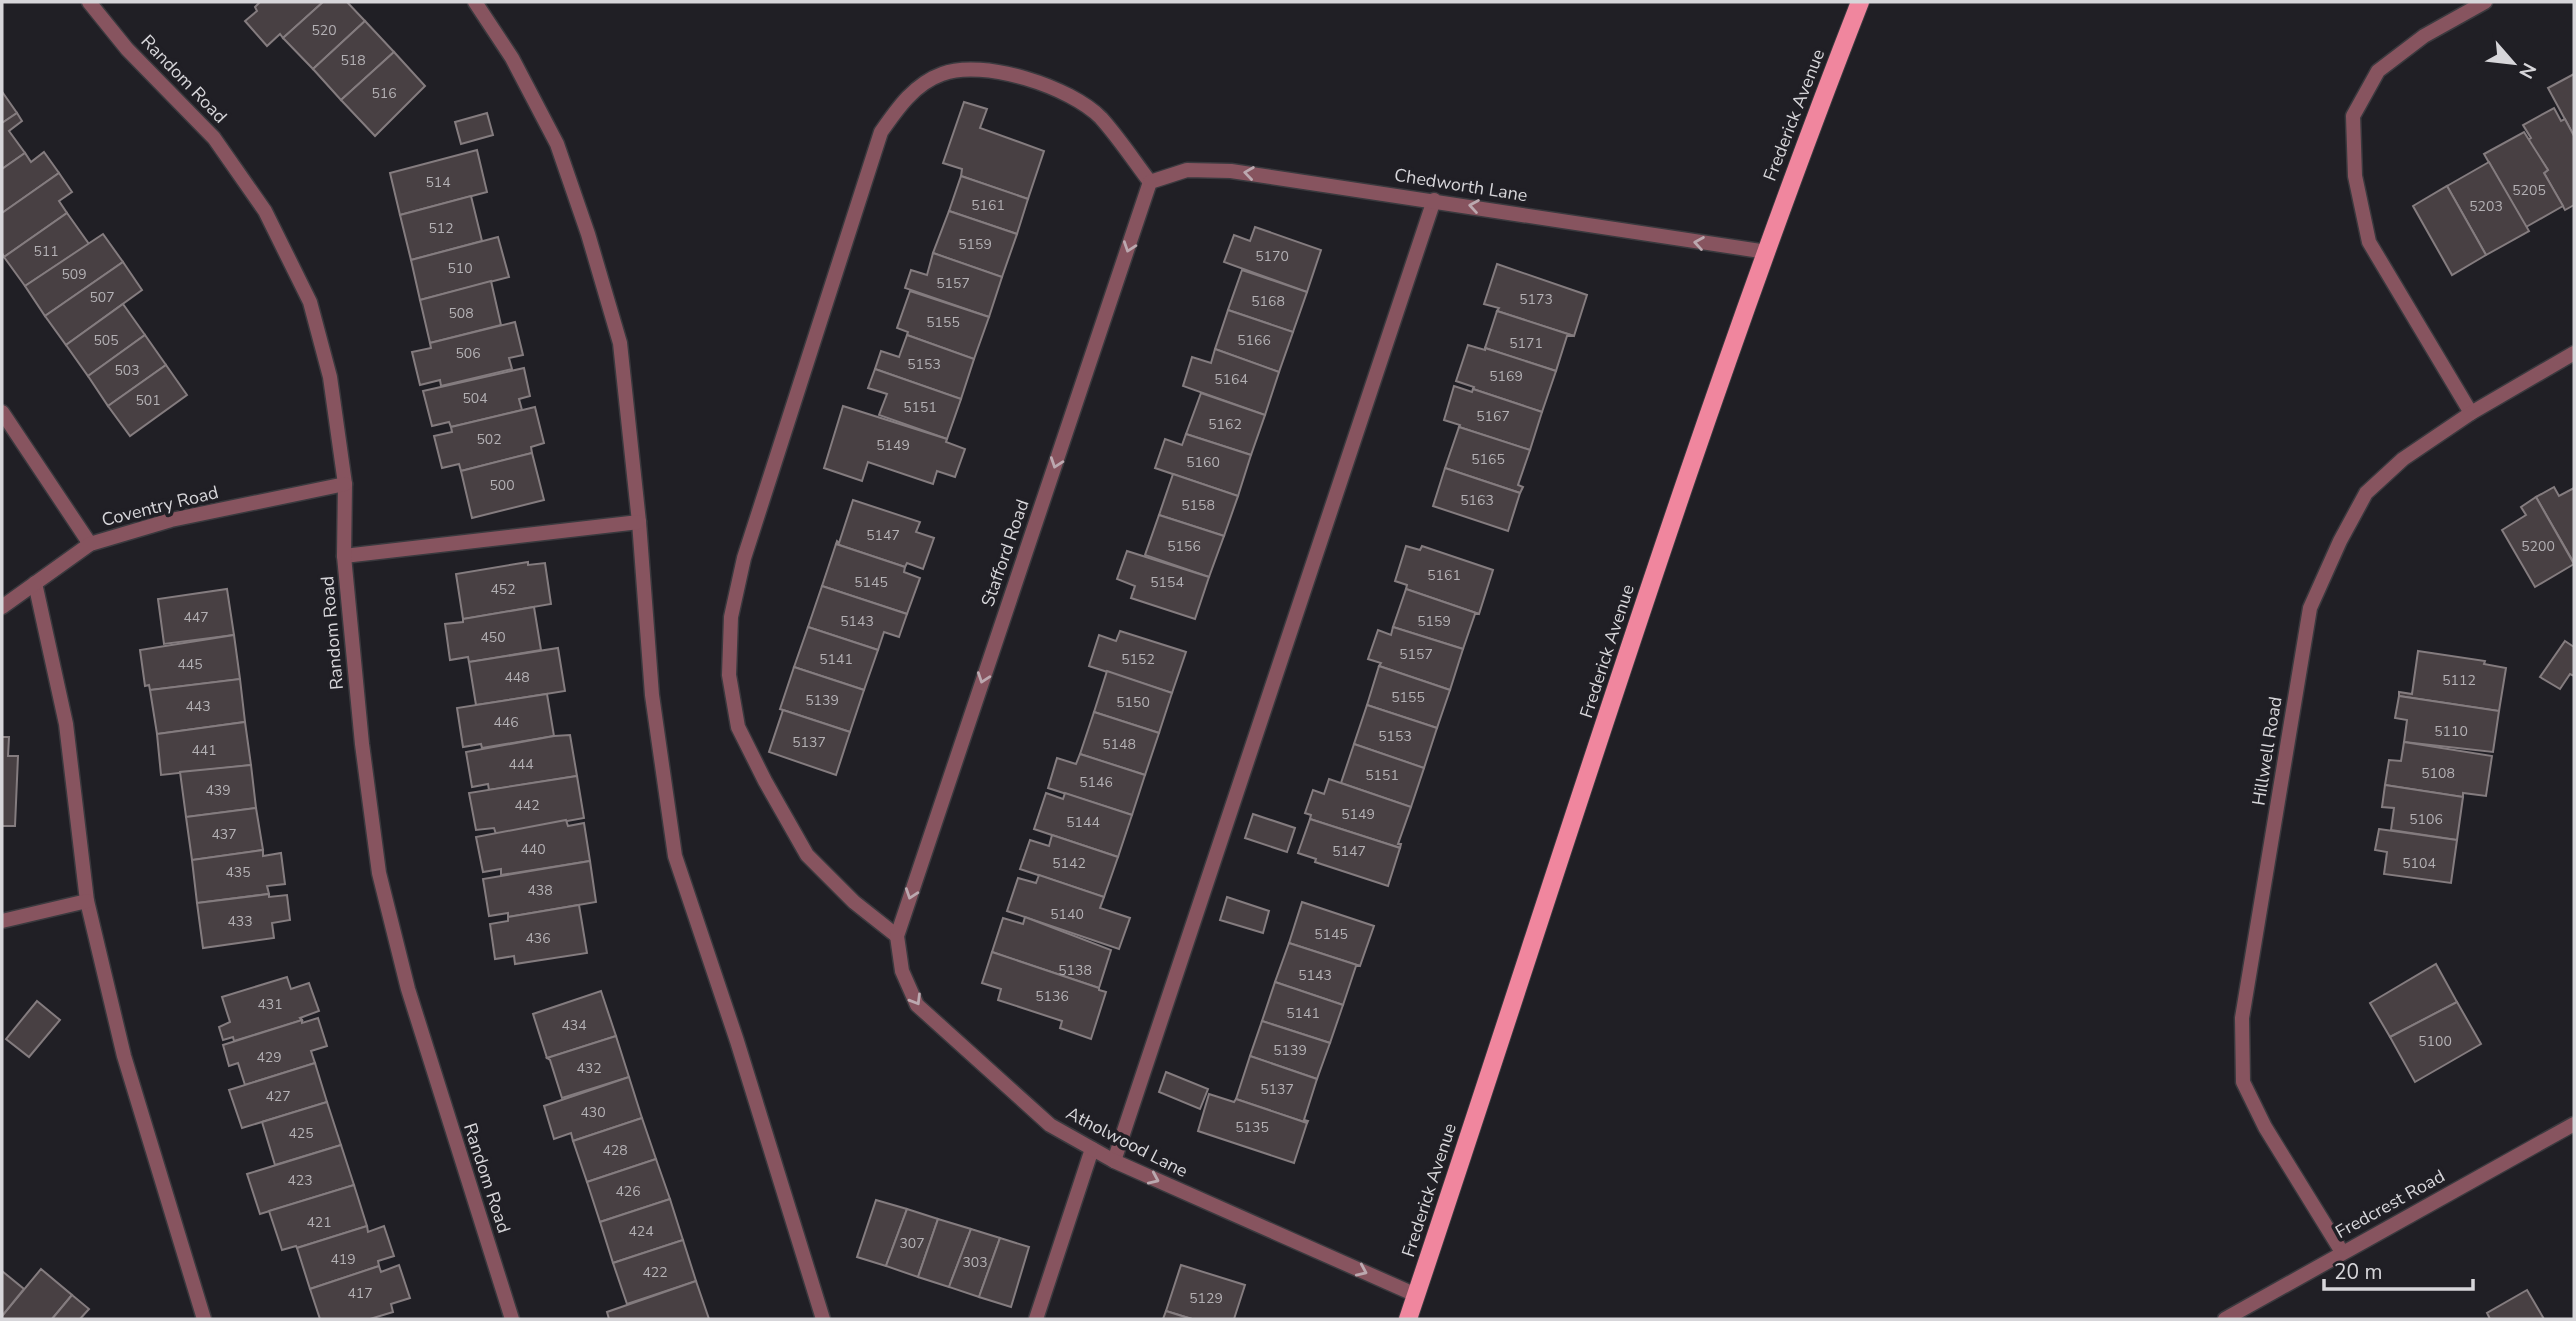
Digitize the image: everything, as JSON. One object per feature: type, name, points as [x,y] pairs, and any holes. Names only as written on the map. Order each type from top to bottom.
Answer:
[{"type":"main road","name":"Frederick Avenue","points":[[1408,1319],[1700,435],[1809,130],[1860,2]]},
{"type":"street","name":"Random Road","points":[[89,2],[127,49],[214,138],[265,211],[310,302],[330,377],[345,484],[344,556],[362,744],[379,873],[408,989],[512,1319]]},
{"type":"street","points":[[475,2],[512,58],[557,144],[588,234],[620,343],[639,522],[652,695],[675,856],[737,1041],[823,1319]]},
{"type":"street","points":[[2471,413],[2369,242],[2355,176],[2353,116],[2378,71],[2424,36],[2485,2]]},
{"type":"street","points":[[897,936],[854,902],[807,855],[738,727],[729,674],[732,617],[744,558],[881,132],[904,99],[941,74],[974,68],[1023,77],[1061,92],[1100,117],[1150,182]]},
{"type":"street","name":"Chedworth Lane","points":[[1150,182],[1187,170],[1231,171],[1767,252]]},
{"type":"street","name":"Stafford Road","points":[[897,936],[1150,182]]},
{"type":"street","points":[[1114,1161],[1434,200]]},
{"type":"street","name":"Hillwell Road","points":[[2342,1252],[2265,1128],[2243,1082],[2242,1018],[2309,608],[2366,493],[2403,458],[2471,413],[2574,354]]},
{"type":"street","points":[[2,412],[90,544]]},
{"type":"street","name":"Coventry Road","points":[[2,607],[90,544],[171,520],[345,484]]},
{"type":"street","points":[[344,556],[639,522]]},
{"type":"street","points":[[35,583],[66,724],[87,901],[124,1056],[204,1319]]},
{"type":"street","points":[[2,921],[87,901]]},
{"type":"street","name":"Atholwood Lane","points":[[897,936],[902,971],[917,1005],[1049,1125],[1114,1161],[1416,1295]]},
{"type":"street","name":"Fredcrest Road","points":[[2225,1319],[2574,1124]]},
{"type":"street","points":[[1036,1319],[1092,1149]]},
{"type":"building","points":[[260,2],[323,2],[283,38],[280,34],[267,46],[245,21],[257,11],[255,7]]},
{"type":"building","points":[[323,2],[347,2],[365,21],[313,69],[283,38]]},
{"type":"building","points":[[365,21],[394,52],[341,100],[313,69]]},
{"type":"building","points":[[394,52],[425,86],[375,136],[341,100]]},
{"type":"building","points":[[2574,74],[2574,136],[2548,88]]},
{"type":"building","points":[[2,94],[17,113],[2,123]]},
{"type":"building","points":[[964,102],[987,109],[980,128],[1044,151],[1028,199],[961,176],[962,169],[943,163]]},
{"type":"building","points":[[2554,108],[2561,121],[2565,119],[2574,136],[2574,205],[2565,210],[2544,173],[2548,170],[2528,140],[2531,138],[2523,125]]},
{"type":"building","points":[[17,113],[22,121],[9,131],[25,153],[2,169],[2,123]]},
{"type":"building","points":[[487,113],[493,135],[461,144],[455,122]]},
{"type":"building","points":[[2524,132],[2548,170],[2544,173],[2563,206],[2526,227],[2484,154]]},
{"type":"building","points":[[477,150],[487,192],[400,215],[390,173]]},
{"type":"building","points":[[44,152],[59,173],[2,213],[2,169],[25,153],[31,162]]},
{"type":"building","points":[[2489,162],[2529,231],[2486,255],[2447,186]]},
{"type":"building","points":[[59,173],[72,192],[59,201],[67,213],[4,257],[2,213]]},
{"type":"building","points":[[961,176],[1028,199],[1017,234],[949,211]]},
{"type":"building","points":[[2447,186],[2486,255],[2452,275],[2413,206]]},
{"type":"building","points":[[471,196],[482,241],[411,260],[400,215]]},
{"type":"building","points":[[949,211],[1017,234],[1002,277],[933,253]]},
{"type":"building","points":[[67,213],[89,244],[25,286],[4,257]]},
{"type":"building","points":[[1255,227],[1321,250],[1307,292],[1224,262],[1234,235],[1250,241]]},
{"type":"building","points":[[103,234],[123,262],[45,316],[25,286]]},
{"type":"building","points":[[498,237],[509,277],[420,300],[411,260]]},
{"type":"building","points":[[933,253],[1002,277],[989,317],[905,288],[911,270],[927,275]]},
{"type":"building","points":[[123,262],[142,290],[66,345],[45,316]]},
{"type":"building","points":[[1497,264],[1587,295],[1574,336],[1497,311],[1499,308],[1484,304]]},
{"type":"building","points":[[1242,270],[1307,292],[1293,332],[1228,310]]},
{"type":"building","points":[[491,281],[501,325],[430,343],[420,300]]},
{"type":"building","points":[[910,291],[989,317],[974,359],[907,335],[908,332],[897,328]]},
{"type":"building","points":[[123,304],[145,335],[88,376],[66,345]]},
{"type":"building","points":[[1228,310],[1293,332],[1279,372],[1215,349]]},
{"type":"building","points":[[1497,311],[1574,336],[1567,336],[1556,371],[1485,348]]},
{"type":"building","points":[[515,322],[523,355],[509,358],[512,369],[441,386],[440,380],[420,385],[412,352],[431,348],[430,343]]},
{"type":"building","points":[[145,335],[166,365],[108,406],[88,376]]},
{"type":"building","points":[[907,335],[974,359],[961,399],[875,369],[881,351],[899,357]]},
{"type":"building","points":[[1468,345],[1556,371],[1542,412],[1456,381]]},
{"type":"building","points":[[1215,349],[1279,372],[1265,415],[1183,386],[1192,357],[1211,363]]},
{"type":"building","points":[[166,365],[187,395],[130,436],[108,406]]},
{"type":"building","points":[[524,368],[530,396],[519,399],[522,410],[451,427],[449,422],[432,426],[423,391]]},
{"type":"building","points":[[875,369],[961,399],[947,439],[879,415],[887,394],[868,388]]},
{"type":"building","points":[[1454,386],[1472,392],[1473,389],[1542,412],[1530,450],[1444,420]]},
{"type":"building","points":[[1201,393],[1265,415],[1251,455],[1186,434]]},
{"type":"building","points":[[843,406],[947,439],[946,442],[965,449],[955,477],[937,471],[933,484],[868,462],[862,481],[824,468]]},
{"type":"building","points":[[535,407],[544,443],[531,447],[532,453],[461,471],[459,464],[442,468],[434,436],[452,432],[451,427]]},
{"type":"building","points":[[1459,427],[1530,450],[1518,485],[1523,487],[1520,493],[1445,468]]},
{"type":"building","points":[[1186,434],[1251,455],[1238,496],[1155,468],[1165,439],[1182,445]]},
{"type":"building","points":[[532,453],[544,500],[472,518],[461,471]]},
{"type":"building","points":[[1445,468],[1520,493],[1508,531],[1433,506]]},
{"type":"building","points":[[1173,474],[1238,496],[1224,536],[1159,515]]},
{"type":"building","points":[[2554,487],[2559,496],[2574,488],[2574,563],[2536,497]]},
{"type":"building","points":[[2536,497],[2574,564],[2535,587],[2502,530],[2526,515],[2521,507]]},
{"type":"building","points":[[853,500],[920,522],[916,532],[934,538],[923,569],[907,563],[905,567],[836,544],[837,541],[839,543]]},
{"type":"building","points":[[1159,515],[1224,536],[1209,577],[1145,555]]},
{"type":"building","points":[[836,544],[905,567],[904,572],[920,578],[907,614],[822,586]]},
{"type":"building","points":[[1406,546],[1420,550],[1422,546],[1493,570],[1479,614],[1406,589],[1407,585],[1395,581]]},
{"type":"building","points":[[1127,551],[1209,577],[1195,619],[1131,598],[1135,586],[1117,579]]},
{"type":"building","points":[[528,562],[528,565],[545,563],[551,604],[463,619],[456,574]]},
{"type":"building","points":[[822,586],[907,614],[899,637],[884,632],[878,650],[808,627]]},
{"type":"building","points":[[227,589],[234,635],[164,644],[158,599]]},
{"type":"building","points":[[1406,589],[1479,614],[1475,614],[1463,649],[1393,627]]},
{"type":"building","points":[[534,607],[541,650],[469,662],[468,657],[450,660],[445,624]]},
{"type":"building","points":[[808,627],[878,650],[864,690],[794,667]]},
{"type":"building","points":[[1393,627],[1463,649],[1450,690],[1379,666],[1381,663],[1368,659],[1378,630],[1391,635]]},
{"type":"building","points":[[1120,631],[1186,652],[1172,693],[1089,666],[1099,635],[1116,641]]},
{"type":"building","points":[[234,635],[240,679],[150,690],[149,685],[145,686],[140,650]]},
{"type":"building","points":[[2565,641],[2574,647],[2574,676],[2570,674],[2560,689],[2540,677]]},
{"type":"building","points":[[558,648],[565,691],[476,705],[469,662]]},
{"type":"building","points":[[2418,651],[2485,661],[2484,664],[2506,668],[2499,711],[2399,696],[2399,692],[2412,694]]},
{"type":"building","points":[[1379,666],[1450,690],[1437,728],[1367,705]]},
{"type":"building","points":[[794,667],[864,690],[850,732],[780,709]]},
{"type":"building","points":[[1107,671],[1172,693],[1159,733],[1094,712]]},
{"type":"building","points":[[240,679],[245,722],[157,734],[150,690]]},
{"type":"building","points":[[547,694],[554,736],[482,748],[481,744],[463,747],[457,708]]},
{"type":"building","points":[[2399,696],[2499,711],[2493,752],[2404,742],[2407,720],[2395,718]]},
{"type":"building","points":[[1367,705],[1437,728],[1424,768],[1354,744]]},
{"type":"building","points":[[783,710],[850,732],[836,775],[769,752]]},
{"type":"building","points":[[1094,712],[1159,733],[1145,775],[1080,754]]},
{"type":"building","points":[[245,722],[251,765],[161,775],[157,734]]},
{"type":"building","points":[[570,735],[577,776],[489,790],[488,784],[472,787],[466,752]]},
{"type":"building","points":[[2,737],[9,737],[8,756],[18,756],[15,826],[2,826]]},
{"type":"building","points":[[2404,742],[2492,756],[2486,796],[2463,793],[2463,797],[2385,785],[2389,760],[2401,761]]},
{"type":"building","points":[[1354,744],[1424,768],[1411,807],[1341,783]]},
{"type":"building","points":[[1080,754],[1145,775],[1132,815],[1048,788],[1057,758],[1076,764]]},
{"type":"building","points":[[251,765],[256,808],[186,817],[180,772]]},
{"type":"building","points":[[577,776],[584,818],[496,834],[494,828],[476,830],[469,793]]},
{"type":"building","points":[[1329,779],[1411,807],[1398,844],[1401,844],[1400,848],[1310,819],[1311,815],[1305,813],[1313,790],[1324,794]]},
{"type":"building","points":[[2385,785],[2463,797],[2457,840],[2391,830],[2394,808],[2382,807]]},
{"type":"building","points":[[1046,793],[1063,799],[1065,793],[1132,815],[1118,857],[1034,829]]},
{"type":"building","points":[[256,808],[263,850],[192,860],[186,817]]},
{"type":"building","points":[[1253,814],[1295,828],[1287,852],[1245,838]]},
{"type":"building","points":[[1310,819],[1400,848],[1388,886],[1315,862],[1316,859],[1298,853]]},
{"type":"building","points":[[566,820],[568,826],[584,823],[590,861],[501,875],[501,869],[483,872],[476,837]]},
{"type":"building","points":[[2379,829],[2457,840],[2451,883],[2384,874],[2387,852],[2375,850]]},
{"type":"building","points":[[1052,835],[1118,857],[1104,897],[1020,869],[1030,840],[1049,846]]},
{"type":"building","points":[[263,850],[263,856],[281,853],[285,884],[267,886],[269,894],[197,903],[192,860]]},
{"type":"building","points":[[590,861],[596,902],[508,917],[508,913],[489,916],[483,879]]},
{"type":"building","points":[[1039,875],[1104,897],[1100,908],[1130,918],[1119,949],[1007,911],[1018,878],[1036,883]]},
{"type":"building","points":[[269,894],[269,897],[287,895],[290,920],[272,923],[274,938],[203,948],[197,903]]},
{"type":"building","points":[[1227,897],[1269,911],[1263,933],[1220,920]]},
{"type":"building","points":[[1302,902],[1374,926],[1360,966],[1289,943]]},
{"type":"building","points":[[579,905],[587,953],[515,964],[514,956],[495,959],[490,924],[508,921],[508,917]]},
{"type":"building","points":[[1025,917],[1111,950],[1099,988],[992,952],[1003,918],[1023,924]]},
{"type":"building","points":[[1289,943],[1360,966],[1356,966],[1343,1005],[1275,982]]},
{"type":"building","points":[[992,952],[1106,992],[1091,1039],[1060,1028],[1062,1021],[998,1000],[1001,989],[982,983]]},
{"type":"building","points":[[2436,964],[2457,1002],[2390,1037],[2370,1003]]},
{"type":"building","points":[[287,977],[291,989],[309,983],[319,1011],[300,1018],[302,1020],[234,1041],[233,1037],[223,1040],[219,1027],[230,1022],[222,997]]},
{"type":"building","points":[[1275,982],[1343,1005],[1330,1043],[1262,1021]]},
{"type":"building","points":[[601,991],[616,1036],[547,1058],[533,1014]]},
{"type":"building","points":[[37,1001],[60,1020],[29,1057],[6,1039]]},
{"type":"building","points":[[2457,1002],[2481,1044],[2415,1082],[2390,1037]]},
{"type":"building","points":[[318,1018],[327,1046],[311,1051],[315,1063],[245,1085],[238,1063],[229,1066],[223,1045],[302,1020],[302,1023]]},
{"type":"building","points":[[1262,1021],[1330,1043],[1317,1079],[1250,1056]]},
{"type":"building","points":[[616,1036],[629,1077],[562,1098],[550,1060],[547,1058]]},
{"type":"building","points":[[1250,1056],[1317,1079],[1304,1120],[1308,1121],[1307,1123],[1236,1099]]},
{"type":"building","points":[[315,1063],[327,1102],[242,1128],[229,1090]]},
{"type":"building","points":[[1166,1072],[1208,1089],[1200,1109],[1159,1092]]},
{"type":"building","points":[[629,1077],[642,1118],[573,1141],[571,1133],[554,1139],[544,1106]]},
{"type":"building","points":[[1209,1094],[1234,1102],[1236,1099],[1307,1123],[1294,1163],[1198,1131]]},
{"type":"building","points":[[327,1102],[341,1145],[275,1165],[262,1122]]},
{"type":"building","points":[[642,1118],[656,1159],[587,1182],[573,1141]]},
{"type":"building","points":[[341,1145],[354,1185],[260,1214],[247,1174]]},
{"type":"building","points":[[656,1159],[670,1199],[600,1222],[587,1182]]},
{"type":"building","points":[[354,1185],[367,1226],[297,1248],[296,1246],[282,1250],[269,1211]]},
{"type":"building","points":[[670,1199],[683,1240],[613,1263],[600,1222]]},
{"type":"building","points":[[876,1200],[907,1209],[886,1266],[857,1257]]},
{"type":"building","points":[[907,1209],[938,1219],[918,1277],[886,1266]]},
{"type":"building","points":[[938,1219],[971,1229],[949,1287],[918,1277]]},
{"type":"building","points":[[367,1226],[368,1232],[384,1226],[394,1256],[378,1261],[379,1266],[310,1289],[297,1248]]},
{"type":"building","points":[[971,1229],[1000,1238],[979,1297],[949,1287]]},
{"type":"building","points":[[1000,1238],[1029,1247],[1011,1307],[979,1297]]},
{"type":"building","points":[[683,1240],[696,1281],[627,1304],[613,1263]]},
{"type":"building","points":[[399,1265],[410,1298],[391,1304],[393,1312],[370,1319],[320,1319],[310,1289],[379,1266],[381,1272]]},
{"type":"building","points":[[1181,1265],[1245,1285],[1234,1319],[1192,1319],[1166,1311]]},
{"type":"building","points":[[41,1269],[72,1295],[52,1319],[2,1319],[2,1316]]},
{"type":"building","points":[[2,1271],[24,1289],[2,1316]]},
{"type":"building","points":[[696,1281],[709,1319],[609,1319],[607,1312]]},
{"type":"building","points":[[2527,1290],[2544,1319],[2490,1319],[2487,1313]]},
{"type":"building","points":[[72,1295],[89,1309],[80,1319],[52,1319]]},
{"type":"building","points":[[1166,1311],[1182,1316],[1192,1319],[1163,1319]]}]
